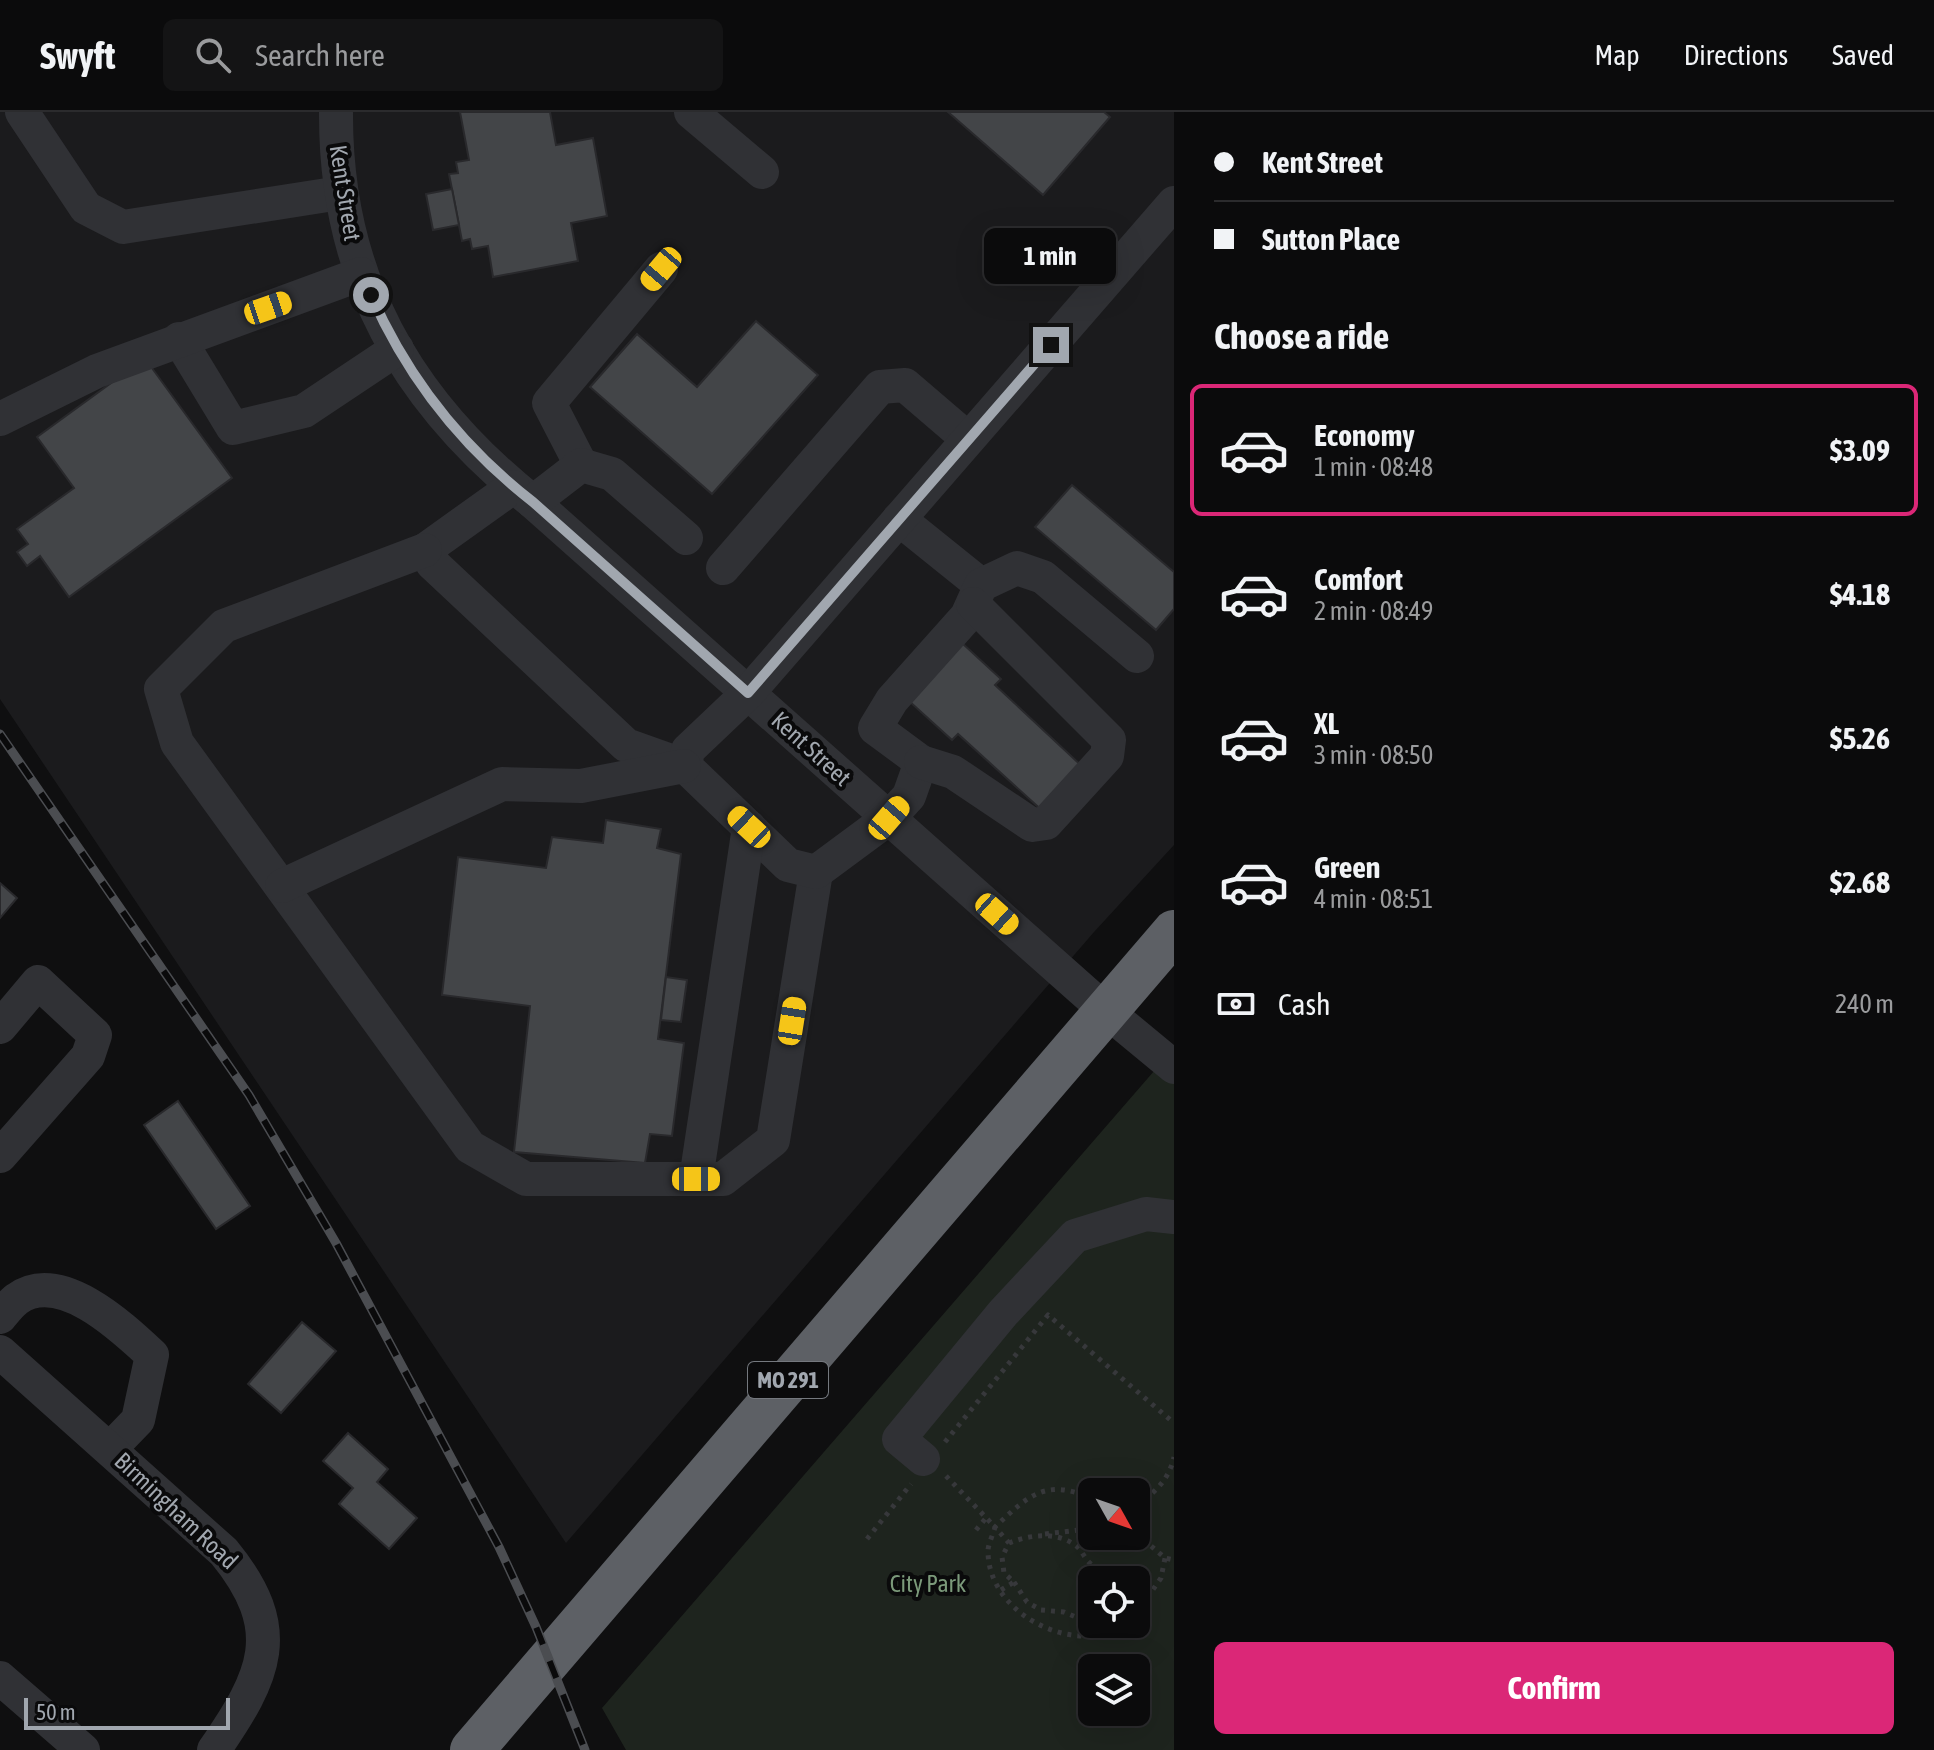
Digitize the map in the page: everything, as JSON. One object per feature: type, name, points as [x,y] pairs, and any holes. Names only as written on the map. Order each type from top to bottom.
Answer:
[{"type":"highway","name":"MO 291","points":[[472,1750],[1174,932]]},
{"type":"street","points":[[22,112],[86,208],[123,227],[340,193]]},
{"type":"street","name":"Kent Street","points":[[336,112],[340,193],[361,274],[397,349],[428,398],[462,439],[1105,1010],[1174,1067]]},
{"type":"street","points":[[691,112],[762,172]]},
{"type":"street","points":[[685,766],[688,750],[748,693],[1174,203]]},
{"type":"street","points":[[581,465],[549,403],[661,269]]},
{"type":"street","points":[[0,419],[97,371],[361,274]]},
{"type":"street","points":[[179,339],[233,428],[304,411],[397,349]]},
{"type":"street","points":[[723,568],[880,387],[905,385],[968,439]]},
{"type":"street","points":[[686,538],[612,474],[581,465],[425,550],[224,626],[161,689],[177,743],[470,1147],[526,1179],[723,1179],[773,1140],[816,872],[889,818],[909,796],[921,762]]},
{"type":"street","points":[[899,519],[977,594],[1109,740],[1107,756],[1046,823],[1032,825],[953,772],[921,762],[875,728],[892,700],[967,616],[977,594],[1017,568],[1043,577],[1137,656]]},
{"type":"street","points":[[425,550],[432,563],[626,745],[685,766],[788,865],[816,872]]},
{"type":"street","points":[[282,886],[502,784],[581,786],[685,766]]},
{"type":"street","points":[[696,1179],[749,827]]},
{"type":"street","points":[[0,1027],[38,982],[95,1035],[88,1056],[0,1156]]},
{"type":"street","points":[[929,1464],[899,1439],[1003,1313],[1075,1236],[1146,1214],[1174,1217]]},
{"type":"street","points":[[0,1317],[18,1298],[45,1288],[78,1297],[127,1331],[152,1355],[138,1420],[110,1449]]},
{"type":"street","name":"Birmingham Road","points":[[0,1352],[224,1552],[245,1577],[256,1602],[263,1636],[262,1661],[251,1693],[214,1750]]},
{"type":"street","points":[[0,1678],[83,1750]]},
{"type":"path","points":[[867,1539],[1048,1315],[1174,1423]]},
{"type":"path","points":[[1150,1497],[1171,1473],[1174,1457]]},
{"type":"path","points":[[929,1464],[1009,1543]]},
{"type":"path","points":[[1078,1494],[1047,1489],[1030,1496],[995,1527],[988,1551],[993,1574],[1017,1612],[1044,1627],[1078,1635]]},
{"type":"path","points":[[976,1530],[986,1518]]},
{"type":"path","points":[[1078,1530],[1028,1535],[1009,1543],[1002,1557],[1004,1573],[1027,1602],[1041,1610],[1064,1612],[1078,1618]]},
{"type":"path","points":[[1028,1535],[1062,1539],[1075,1544],[1088,1562],[1097,1566]]},
{"type":"path","points":[[1150,1545],[1165,1558],[1174,1560]]},
{"type":"path","points":[[1150,1594],[1161,1578],[1165,1558]]},
{"type":"path","points":[[1001,1590],[1014,1582]]},
{"type":"shaded area","points":[[0,112],[1174,112],[1174,845],[1094,932],[566,1543],[0,699]]},
{"type":"green space","name":"City Park","points":[[1174,1048],[1174,1750],[626,1750],[602,1708]]},
{"type":"building","points":[[460,112],[550,112],[556,145],[593,138],[607,216],[571,223],[578,261],[493,277],[488,246],[472,249],[470,239],[462,241],[449,174],[458,173],[456,162],[469,160]]},
{"type":"building","points":[[948,112],[1104,112],[1110,117],[1043,195]]},
{"type":"building","points":[[452,189],[459,225],[433,230],[426,194]]},
{"type":"building","points":[[756,321],[818,375],[712,494],[590,387],[637,334],[697,387]]},
{"type":"building","points":[[149,364],[232,478],[69,597],[40,556],[27,566],[17,552],[28,544],[17,529],[74,488],[37,437],[129,370]]},
{"type":"building","points":[[1072,485],[1174,572],[1174,609],[1156,630],[1035,527]]},
{"type":"building","points":[[962,643],[1001,679],[995,685],[1086,770],[1046,814],[958,734],[952,740],[909,701]]},
{"type":"building","points":[[606,820],[661,829],[657,848],[681,854],[658,1039],[684,1043],[672,1136],[650,1134],[645,1163],[514,1152],[530,1006],[442,995],[458,857],[546,868],[552,837],[603,843]]},
{"type":"building","points":[[0,883],[17,898],[0,918]]},
{"type":"building","points":[[666,977],[687,980],[681,1022],[661,1020]]},
{"type":"building","points":[[178,1101],[250,1206],[216,1229],[144,1125]]},
{"type":"building","points":[[302,1322],[336,1351],[281,1413],[248,1384]]},
{"type":"building","points":[[348,1433],[388,1469],[377,1482],[417,1518],[389,1549],[339,1504],[353,1488],[323,1461]]},
{"type":"railway","points":[[0,734],[249,1095],[336,1243],[499,1547],[536,1627],[585,1750]]},
{"type":"route","points":[[371,295],[403,360],[428,398],[462,439],[497,474],[533,502],[748,693],[1051,345]]}]
